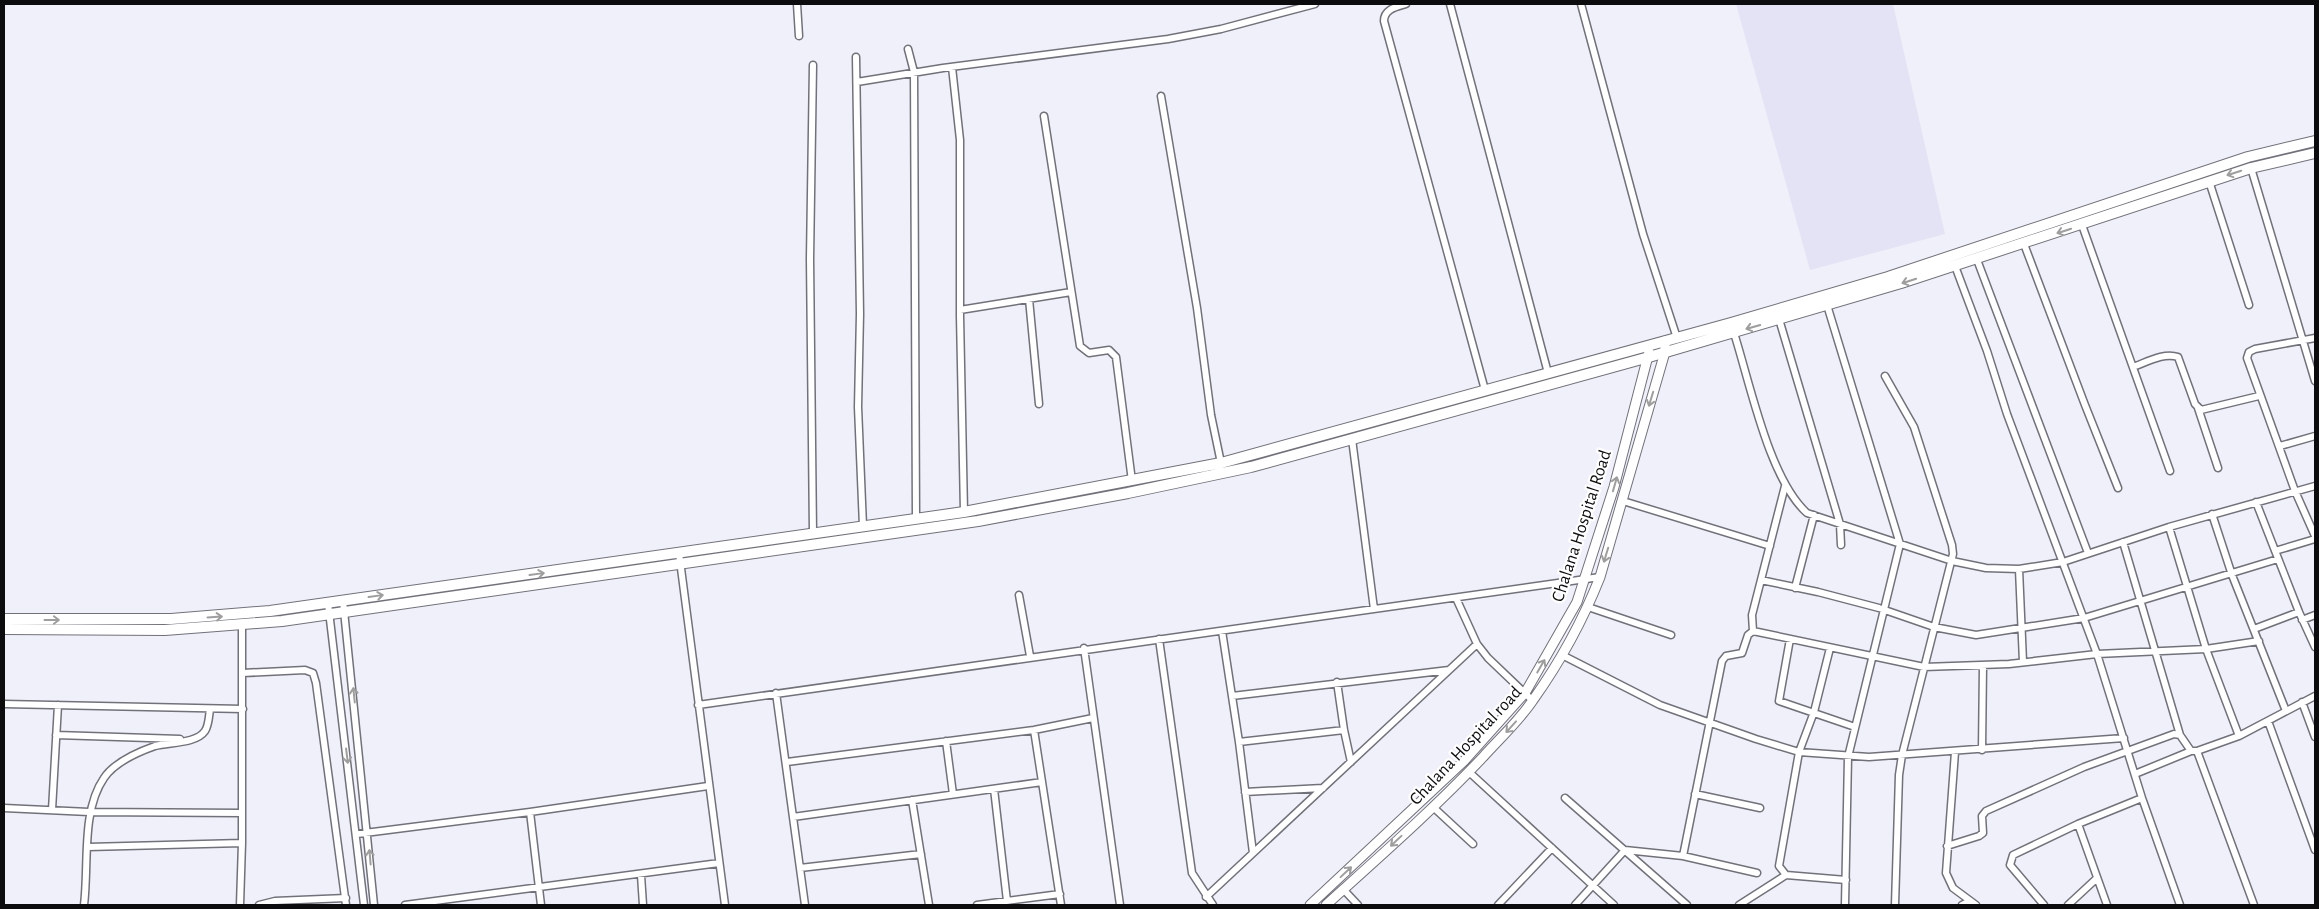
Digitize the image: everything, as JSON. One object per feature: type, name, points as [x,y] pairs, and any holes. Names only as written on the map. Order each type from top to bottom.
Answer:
[{"type":"main road","points":[[680,558],[813,534],[964,512],[1221,463],[1649,346],[1888,277],[2248,157],[2315,142]]},
{"type":"main road","points":[[4,619],[171,619],[242,614],[328,603],[344,606],[680,558],[1017,514],[1251,467],[1827,306],[2024,244],[2251,168],[2315,152]]},
{"type":"main road","points":[[4,629],[142,630],[242,625],[329,614],[344,606]]},
{"type":"street","points":[[797,4],[799,36]]},
{"type":"street","points":[[857,82],[914,72],[1185,36],[1315,4]]},
{"type":"street","points":[[1406,4],[1388,11],[1384,21],[1485,390]]},
{"type":"street","points":[[1450,4],[1548,373]]},
{"type":"street","points":[[1581,4],[1643,234],[1677,338]]},
{"type":"street","points":[[908,50],[914,72],[916,518]]},
{"type":"street","points":[[856,57],[860,314],[858,407],[863,526]]},
{"type":"street","points":[[813,65],[810,259],[813,324],[813,534]]},
{"type":"street","points":[[952,67],[960,140],[960,310],[964,512]]},
{"type":"street","points":[[1161,96],[1195,300],[1210,415],[1221,463]]},
{"type":"street","points":[[1044,116],[1080,346],[1089,353],[1109,350],[1116,357],[1132,481]]},
{"type":"street","points":[[2251,168],[2315,381]]},
{"type":"street","points":[[2209,182],[2249,306]]},
{"type":"street","points":[[2082,225],[2170,471]]},
{"type":"street","points":[[2024,244],[2084,405],[2118,488]]},
{"type":"street","points":[[1972,249],[2088,553]]},
{"type":"street","points":[[1955,266],[2097,654],[2142,798],[2180,905]]},
{"type":"street","points":[[960,310],[1071,292]]},
{"type":"street","points":[[1029,299],[1039,404]]},
{"type":"street","points":[[1827,306],[1900,544],[1848,757],[1845,905]]},
{"type":"street","points":[[1779,319],[1840,524],[1841,545]]},
{"type":"street","points":[[1734,333],[1771,455],[1794,502],[1807,513],[1952,561],[1986,568],[2019,569],[2063,562],[2212,514],[2315,486]]},
{"type":"street","points":[[2275,551],[2315,537],[2295,491],[2280,446],[2259,396],[2248,363],[2249,352],[2315,338]]},
{"type":"street","name":"Chalana Hospital road","points":[[1326,905],[1469,772],[1533,700],[1562,655],[1588,607],[1600,577],[1665,352],[1665,341]]},
{"type":"street","name":"Chalana Hospital Road","points":[[1310,905],[1464,761],[1526,694],[1570,617],[1614,487],[1649,357],[1649,346]]},
{"type":"street","points":[[2133,367],[2164,356],[2172,355],[2178,357],[2198,408],[2218,468]]},
{"type":"street","points":[[1885,376],[1914,427],[1952,545],[1952,561],[1902,755],[1899,775],[1895,905]]},
{"type":"street","points":[[2198,408],[2205,410],[2259,396]]},
{"type":"street","points":[[2280,446],[2315,436]]},
{"type":"street","points":[[1352,439],[1374,609]]},
{"type":"street","points":[[1753,631],[1752,615],[1785,486]]},
{"type":"street","points":[[1623,501],[1770,546]]},
{"type":"street","points":[[2256,502],[2302,620],[2315,647]]},
{"type":"street","points":[[2212,514],[2232,575],[2286,711]]},
{"type":"street","points":[[1795,588],[1814,515]]},
{"type":"street","points":[[2169,527],[2206,649],[2239,736]]},
{"type":"street","points":[[2123,542],[2180,735],[2194,751],[2254,905]]},
{"type":"street","points":[[680,558],[708,786],[725,905]]},
{"type":"street","points":[[1761,580],[1818,592],[1883,610],[1934,627],[1976,634],[2084,618],[2232,575],[2278,559]]},
{"type":"street","points":[[2019,569],[2020,628],[2023,662]]},
{"type":"street","points":[[698,704],[1084,648],[1222,631],[1600,577]]},
{"type":"street","points":[[1019,595],[1030,656]]},
{"type":"street","points":[[1456,598],[1477,644],[1488,658],[1533,700]]},
{"type":"street","points":[[328,603],[364,905]]},
{"type":"street","points":[[344,606],[374,905]]},
{"type":"street","points":[[1588,607],[1672,635]]},
{"type":"street","points":[[2254,629],[2299,612]]},
{"type":"street","points":[[2302,620],[2315,615]]},
{"type":"street","points":[[240,905],[243,709],[242,625]]},
{"type":"street","points":[[1222,631],[1239,742],[1252,853]]},
{"type":"street","points":[[1753,631],[1872,658],[1924,667],[2023,662],[2097,654],[2206,649],[2259,641]]},
{"type":"street","points":[[1683,856],[1722,661],[1726,656],[1742,653],[1748,635],[1753,631]]},
{"type":"street","points":[[1159,639],[1190,865],[1196,882],[1211,905]]},
{"type":"street","points":[[1790,640],[1779,701],[1782,704],[1814,712],[1855,727]]},
{"type":"street","points":[[1206,897],[1477,644]]},
{"type":"street","points":[[1084,648],[1120,905]]},
{"type":"street","points":[[1830,648],[1814,712],[1799,752],[1780,855],[1781,871],[1786,875],[1846,880]]},
{"type":"street","points":[[1562,655],[1637,695],[1709,723],[1799,752],[1848,757],[1902,755],[2124,738]]},
{"type":"street","points":[[1982,750],[1983,665]]},
{"type":"street","points":[[243,673],[305,670],[313,673],[316,683],[346,902],[275,901],[259,905]]},
{"type":"street","points":[[1232,696],[1450,670]]},
{"type":"street","points":[[1337,682],[1351,762]]},
{"type":"street","points":[[776,693],[787,762],[805,905]]},
{"type":"street","points":[[2135,774],[2239,736],[2315,696]]},
{"type":"street","points":[[2302,702],[2315,737]]},
{"type":"street","points":[[4,704],[243,709]]},
{"type":"street","points":[[52,810],[58,705]]},
{"type":"street","points":[[84,905],[88,847],[88,812],[104,778],[115,767],[138,752],[156,746],[192,739],[206,730],[210,709]]},
{"type":"street","points":[[787,762],[1034,730],[1093,718]]},
{"type":"street","points":[[2268,721],[2315,850]]},
{"type":"street","points":[[1034,730],[1061,905]]},
{"type":"street","points":[[1239,742],[1344,730]]},
{"type":"street","points":[[56,735],[192,739]]},
{"type":"street","points":[[1947,846],[1983,833],[1982,816],[1992,808],[2084,767],[2166,736],[2180,735]]},
{"type":"street","points":[[946,741],[953,794]]},
{"type":"street","points":[[1955,752],[1947,846],[1948,882],[1959,894],[1976,905]]},
{"type":"street","points":[[1469,772],[1614,905]]},
{"type":"street","points":[[793,817],[1042,782]]},
{"type":"street","points":[[357,834],[530,812],[708,786]]},
{"type":"street","points":[[1245,792],[1323,788]]},
{"type":"street","points":[[994,789],[1007,901]]},
{"type":"street","points":[[1695,794],[1760,808]]},
{"type":"street","points":[[1565,798],[1687,905]]},
{"type":"street","points":[[2044,905],[2012,869],[2010,860],[2021,850],[2142,798]]},
{"type":"street","points":[[912,800],[929,905]]},
{"type":"street","points":[[1433,807],[1473,844]]},
{"type":"street","points":[[4,808],[88,812],[242,813]]},
{"type":"street","points":[[530,812],[541,905]]},
{"type":"street","points":[[2078,824],[2096,879],[2107,905]]},
{"type":"street","points":[[88,847],[242,843]]},
{"type":"street","points":[[1498,905],[1552,848]]},
{"type":"street","points":[[1625,850],[1683,856],[1757,873]]},
{"type":"street","points":[[1575,905],[1625,850]]},
{"type":"street","points":[[800,868],[921,854]]},
{"type":"street","points":[[406,905],[453,902],[538,887],[641,875],[720,863]]},
{"type":"street","points":[[641,875],[643,905]]},
{"type":"street","points":[[1739,905],[1786,875]]},
{"type":"street","points":[[2068,905],[2096,879]]},
{"type":"street","points":[[1343,890],[1358,905]]},
{"type":"street","points":[[977,905],[1060,894]]},
{"type":"street","points":[[1962,905],[1970,901]]},
{"type":"shaded area","points":[[1736,4],[1893,4],[1945,234],[1810,270]]}]
